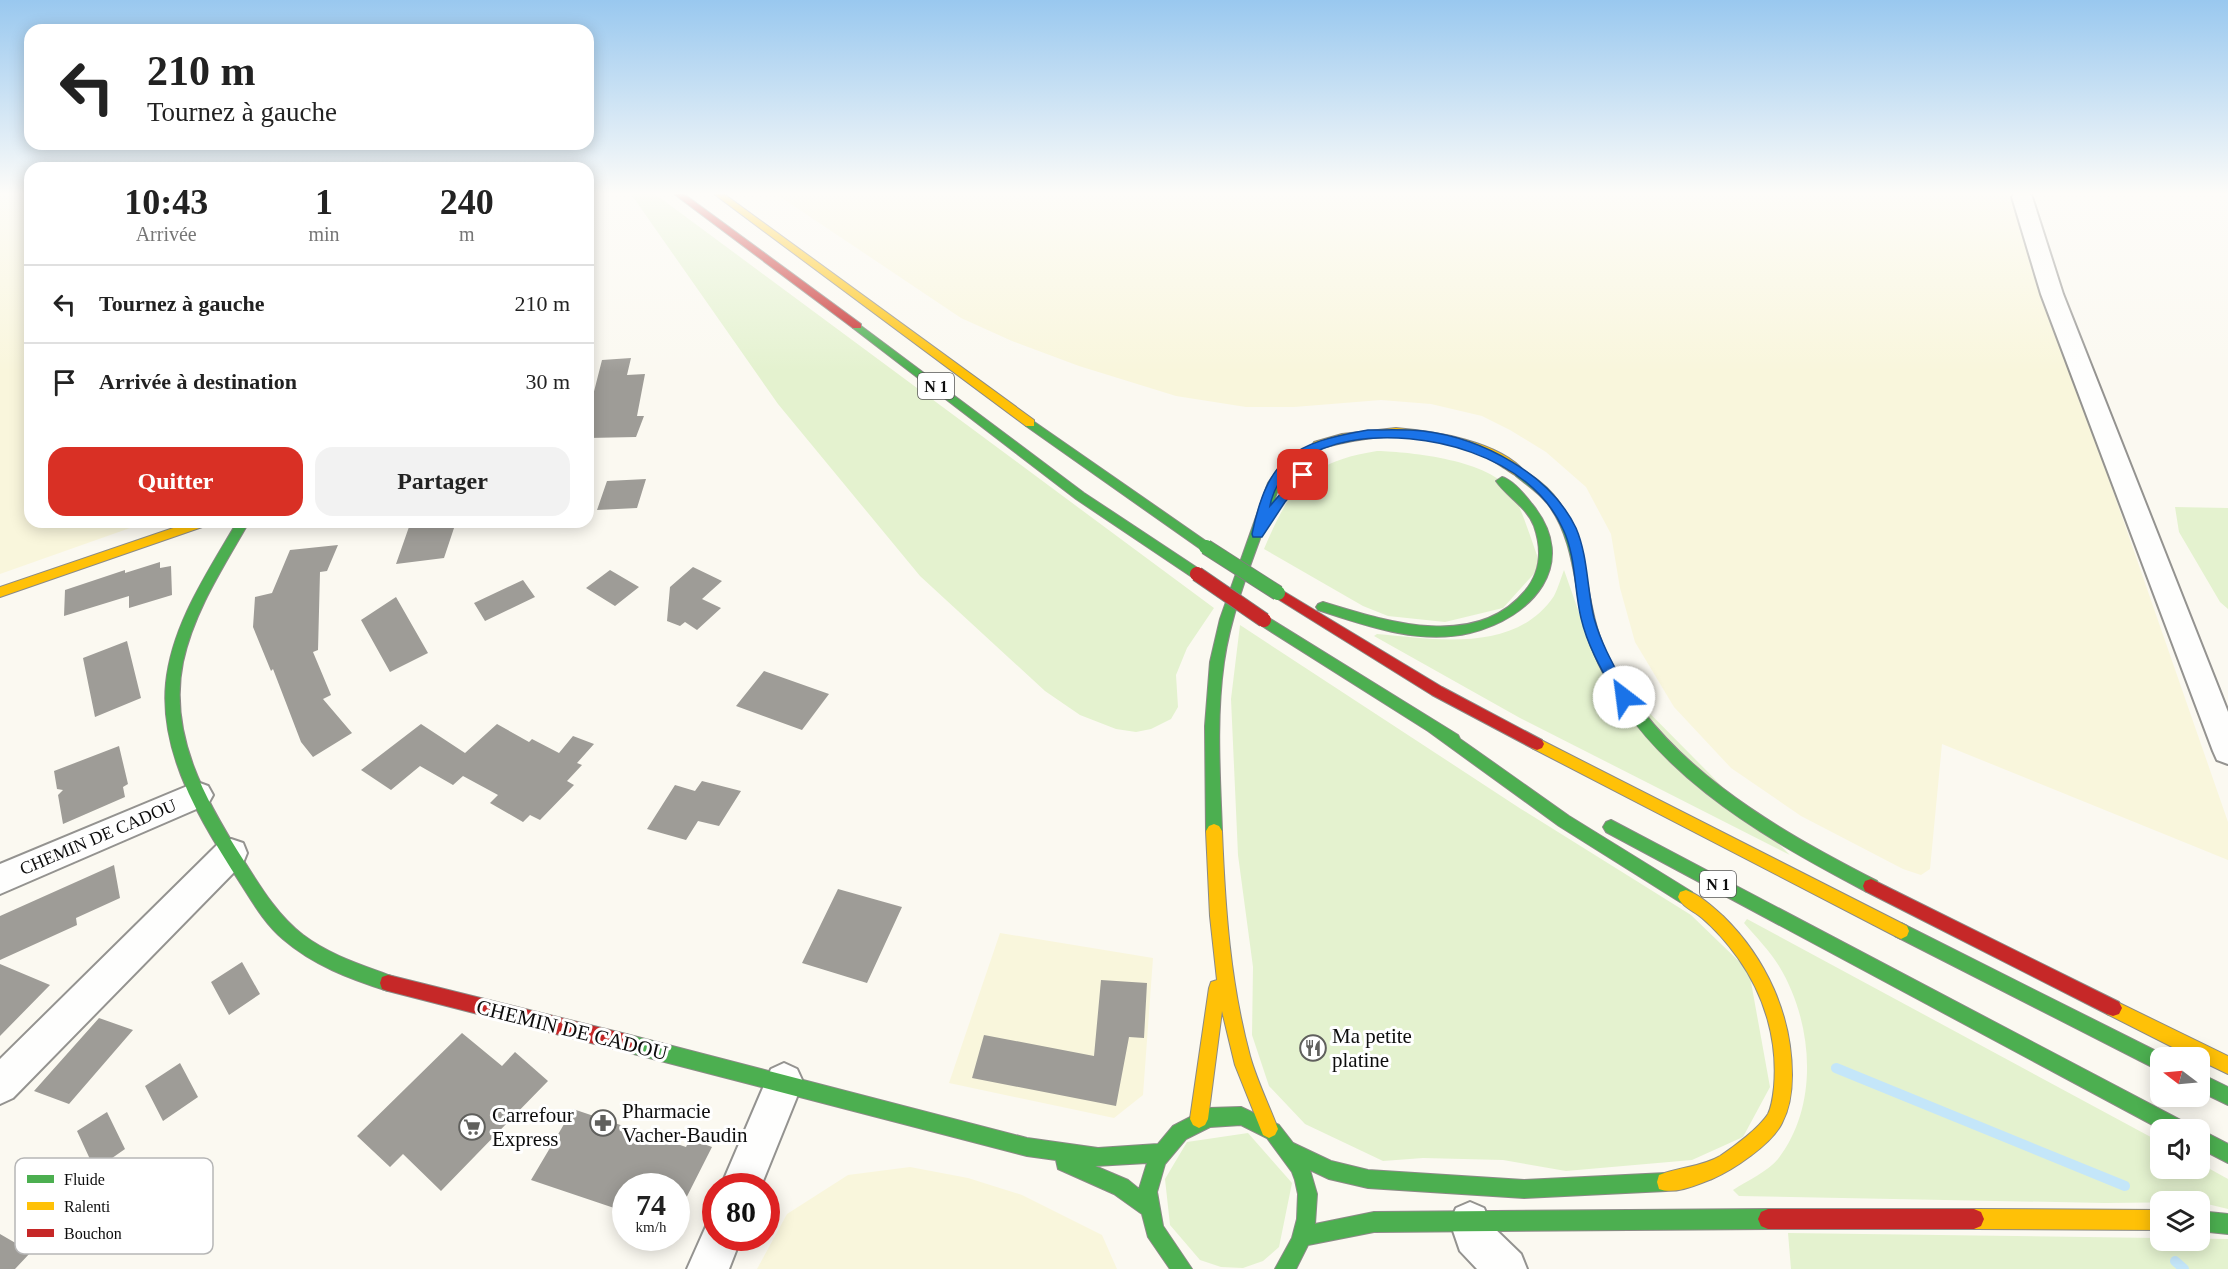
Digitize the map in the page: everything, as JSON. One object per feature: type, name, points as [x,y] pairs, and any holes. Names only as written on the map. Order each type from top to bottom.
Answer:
[{"type":"main road","name":"N 1","points":[[759,253],[1080,496],[1264,620],[1434,728],[1555,796]]},
{"type":"main road","name":"N 1","points":[[799,253],[1103,476],[1206,547],[1437,692],[1599,778],[2150,1057]]},
{"type":"main road","points":[[1199,1119],[1209,1056],[1220,954],[1211,708],[1222,635],[1258,534],[1265,499],[1272,483],[1287,465],[1308,450],[1336,439],[1368,434],[1424,435],[1479,450],[1510,465],[1551,499],[1570,529],[1588,618],[1601,657],[1624,697],[1681,761],[1750,816],[1809,855],[2228,1065]]},
{"type":"main road","points":[[1278,593],[1368,620],[1417,630],[1465,630],[1493,622],[1515,612],[1533,595],[1546,569],[1548,546],[1531,509],[1511,487],[1486,471]]},
{"type":"main road","points":[[1258,534],[1287,491]]},
{"type":"main road","points":[[0,592],[187,528]]},
{"type":"main road","name":"CHEMIN DE CADOU","points":[[240,528],[187,631],[173,685],[173,712],[180,750],[197,795],[269,913],[287,933],[313,951],[352,972],[490,1010],[784,1082],[1027,1147],[1098,1157],[1159,1153]]},
{"type":"main road","points":[[1177,1267],[1157,1237],[1148,1207],[1148,1186],[1159,1153],[1178,1131],[1199,1119],[1234,1115],[1253,1120],[1269,1129],[1293,1152],[1329,1170],[1368,1179],[1524,1189],[1658,1184],[1709,1173],[1742,1154],[1775,1119],[1781,1101],[1785,1062],[1777,1017],[1755,967],[1736,942],[1692,901],[1564,821],[1434,728]]},
{"type":"main road","name":"N 1","points":[[1594,818],[2161,1119]]},
{"type":"main road","points":[[1220,954],[1241,1057],[1269,1129]]},
{"type":"main road","points":[[2210,1087],[2228,1096]]},
{"type":"main road","points":[[2210,1144],[2228,1154]]},
{"type":"main road","name":"CHEMIN DE CADOU","points":[[1027,1147],[1121,1187],[1148,1207]]},
{"type":"main road","points":[[1284,1269],[1295,1257],[1306,1236],[1311,1208],[1309,1189],[1293,1152]]},
{"type":"main road","points":[[1306,1236],[1374,1222],[1879,1218],[2150,1220]]},
{"type":"main road","points":[[2210,1222],[2228,1224]]},
{"type":"street","points":[[2039,253],[2052,294],[2228,751]]},
{"type":"street","name":"CHEMIN DE CADOU","points":[[0,879],[197,795]]},
{"type":"street","points":[[0,1085],[231,853]]},
{"type":"street","points":[[746,1173],[784,1082]]},
{"type":"street","points":[[1470,1222],[1474,1237],[1506,1269]]},
{"type":"street","points":[[708,1269],[716,1251]]},
{"type":"shaded area","points":[[0,253],[24,253],[24,528],[130,528],[0,574]]},
{"type":"shaded area","points":[[864,253],[2031,253],[2228,822],[2228,860],[1942,744],[1930,869],[1921,875],[1903,869],[1801,816],[1731,768],[1674,707],[1635,642],[1620,588],[1611,534],[1586,487],[1546,452],[1510,430],[1482,416],[1431,404],[1381,400],[1294,407],[1246,407],[1176,396],[1079,366],[1012,341],[961,318]]},
{"type":"shaded area","points":[[1000,933],[1153,958],[1143,1095],[1114,1118],[949,1083]]},
{"type":"shaded area","points":[[910,1167],[968,1178],[1022,1195],[1102,1235],[1117,1269],[757,1269],[767,1251],[780,1251],[780,1227],[787,1214],[848,1175]]},
{"type":"green space","points":[[672,253],[735,253],[1214,608],[1187,648],[1176,675],[1178,707],[1171,719],[1151,729],[1136,732],[1116,729],[1080,715],[1045,691],[920,576],[778,404]]},
{"type":"green space","points":[[1377,451],[1410,453],[1469,465],[1487,472],[1512,492],[1541,566],[1503,608],[1445,622],[1388,616],[1363,606],[1264,549],[1283,510],[1304,481],[1333,462]]},
{"type":"green space","points":[[2175,507],[2228,508],[2228,609],[2220,602],[2179,532]]},
{"type":"green space","points":[[1564,570],[1595,658],[1790,855],[1520,718],[1374,636],[1377,634],[1473,639],[1496,635],[1518,627],[1538,614],[1554,596]]},
{"type":"green space","points":[[1240,625],[1521,809],[1691,915],[1749,971],[1770,1087],[1743,1137],[1692,1160],[1566,1171],[1503,1160],[1423,1158],[1383,1161],[1305,1124],[1269,1086],[1252,1035],[1253,967],[1238,855],[1231,699]]},
{"type":"green space","points":[[1747,919],[2150,1137],[2150,1179],[2210,1179],[2210,1169],[2228,1179],[2228,1209],[2210,1205],[2210,1191],[2150,1191],[2150,1203],[2105,1203],[1739,1196],[1733,1190],[1774,1163],[1791,1138],[1801,1114],[1806,1089],[1807,1063],[1805,1037],[1790,988],[1775,960],[1744,923]]},
{"type":"green space","points":[[1248,1133],[1292,1183],[1279,1247],[1263,1261],[1243,1268],[1221,1267],[1200,1260],[1170,1225],[1165,1179],[1187,1142]]},
{"type":"green space","points":[[1788,1233],[2150,1238],[2150,1251],[2210,1251],[2210,1239],[2228,1239],[2228,1269],[1791,1269]]},
{"type":"building","points":[[631,358],[627,375],[645,374],[637,416],[644,416],[636,437],[594,438],[594,391],[602,360]]},
{"type":"building","points":[[646,479],[637,508],[597,510],[607,481]]},
{"type":"building","points":[[409,528],[454,528],[444,558],[396,564]]},
{"type":"building","points":[[338,545],[327,571],[320,572],[318,650],[313,652],[331,695],[323,699],[352,733],[313,757],[301,742],[273,669],[271,671],[253,627],[255,597],[272,593],[290,550]]},
{"type":"building","points":[[160,562],[160,568],[171,566],[172,595],[129,608],[129,596],[64,616],[65,590],[125,570],[125,573]]},
{"type":"building","points":[[693,567],[722,581],[702,599],[721,608],[697,630],[685,622],[680,626],[667,621],[670,587]]},
{"type":"building","points":[[610,570],[639,587],[615,606],[586,588]]},
{"type":"building","points":[[523,580],[535,597],[485,621],[474,603]]},
{"type":"building","points":[[396,597],[428,653],[390,672],[361,620]]},
{"type":"building","points":[[127,641],[141,698],[95,717],[83,658]]},
{"type":"building","points":[[764,671],[829,694],[802,730],[736,706]]},
{"type":"building","points":[[421,724],[465,753],[497,724],[529,742],[532,739],[559,753],[573,736],[594,744],[577,763],[582,765],[567,781],[574,785],[540,820],[530,815],[523,822],[490,803],[498,795],[463,776],[453,785],[420,766],[391,790],[361,770]]},
{"type":"building","points":[[119,746],[128,784],[123,787],[125,797],[63,824],[58,795],[63,790],[57,789],[54,771]]},
{"type":"building","points":[[702,781],[741,791],[719,826],[698,821],[686,840],[647,829],[675,785],[695,791]]},
{"type":"building","points":[[114,865],[120,898],[76,918],[77,925],[0,960],[0,916]]},
{"type":"building","points":[[838,889],[902,907],[867,983],[802,963]]},
{"type":"building","points":[[242,962],[260,994],[229,1015],[211,982]]},
{"type":"building","points":[[0,964],[50,985],[0,1036]]},
{"type":"building","points":[[1101,980],[1147,983],[1144,1038],[1129,1037],[1116,1106],[972,1078],[984,1035],[1094,1056]]},
{"type":"building","points":[[99,1018],[133,1030],[69,1104],[34,1091]]},
{"type":"building","points":[[462,1033],[502,1066],[515,1052],[548,1081],[441,1191],[403,1154],[390,1167],[357,1136]]},
{"type":"building","points":[[180,1063],[198,1097],[163,1121],[145,1086]]},
{"type":"building","points":[[573,1109],[686,1147],[690,1139],[712,1147],[690,1190],[690,1173],[612,1173],[612,1207],[531,1180]]},
{"type":"building","points":[[107,1112],[125,1149],[112,1158],[89,1158],[77,1131]]},
{"type":"building","points":[[0,1234],[15,1243],[15,1254],[29,1254],[15,1269],[0,1269]]},
{"type":"waterway","points":[[1836,1068],[2125,1186]]},
{"type":"waterway","points":[[2175,1261],[2184,1269]]},
{"type":"traffic: fast","points":[[857,326],[1080,496],[1197,574]]},
{"type":"traffic: fast","points":[[1030,423],[1206,547]]},
{"type":"traffic: fast","points":[[1214,831],[1212,726],[1217,662],[1227,619],[1274,483],[1286,466],[1318,445]]},
{"type":"traffic: fast","points":[[1520,473],[1547,495],[1564,521],[1571,538],[1599,651],[1620,691],[1647,727],[1714,791],[1752,818],[1831,866],[1871,886]]},
{"type":"traffic: fast","points":[[1323,607],[1401,629],[1433,632],[1469,628],[1490,622],[1508,613],[1524,601],[1537,586],[1544,569],[1546,549],[1540,526],[1533,513],[1502,481]]},
{"type":"traffic: fast","points":[[240,528],[199,600],[176,662],[173,710],[176,734],[183,758],[192,782],[215,827],[257,894],[280,925],[298,941],[322,957],[388,983]]},
{"type":"traffic: fast","points":[[1206,547],[1278,593]]},
{"type":"traffic: fast","points":[[1264,620],[1453,739]]},
{"type":"traffic: fast","points":[[1434,728],[1564,821],[1686,897]]},
{"type":"traffic: fast","points":[[1611,827],[2161,1119]]},
{"type":"traffic: fast","points":[[1901,931],[2150,1057]]},
{"type":"traffic: fast","points":[[626,1043],[1027,1147],[1098,1157],[1159,1153]]},
{"type":"traffic: fast","points":[[2210,1087],[2228,1096]]},
{"type":"traffic: fast","points":[[1182,1269],[1155,1230],[1148,1192],[1158,1159],[1179,1133],[1209,1118],[1241,1116],[1273,1131],[1299,1166],[1305,1180],[1308,1194],[1307,1219],[1299,1244],[1285,1269]]},
{"type":"traffic: fast","points":[[2210,1144],[2228,1154]]},
{"type":"traffic: fast","points":[[1294,1152],[1329,1170],[1368,1179],[1524,1189],[1666,1182]]},
{"type":"traffic: fast","points":[[1065,1162],[1121,1187],[1148,1207]]},
{"type":"traffic: fast","points":[[1306,1236],[1374,1222],[1768,1219]]},
{"type":"traffic: fast","points":[[2210,1222],[2228,1224]]},
{"type":"traffic: slow","points":[[799,253],[1030,423]]},
{"type":"traffic: slow","points":[[1318,445],[1369,433],[1423,434],[1476,447],[1499,458],[1520,473]]},
{"type":"traffic: slow","points":[[0,592],[187,528]]},
{"type":"traffic: slow","points":[[1537,744],[1901,931]]},
{"type":"traffic: slow","points":[[1214,831],[1218,916],[1229,1000],[1244,1065],[1269,1129]]},
{"type":"traffic: slow","points":[[1666,1182],[1715,1168],[1746,1148],[1776,1117],[1783,1082],[1783,1055],[1779,1028],[1771,1002],[1759,977],[1727,932],[1686,897]]},
{"type":"traffic: slow","points":[[1199,1119],[1217,988]]},
{"type":"traffic: slow","points":[[2113,1008],[2228,1065]]},
{"type":"traffic: slow","points":[[1974,1219],[2150,1220]]},
{"type":"traffic: jam","points":[[758,253],[857,326]]},
{"type":"traffic: jam","points":[[1197,574],[1264,620]]},
{"type":"traffic: jam","points":[[1278,593],[1437,691],[1537,744]]},
{"type":"traffic: jam","points":[[1871,886],[2113,1008]]},
{"type":"traffic: jam","points":[[388,983],[626,1043]]},
{"type":"traffic: jam","points":[[1768,1219],[1974,1219]]},
{"type":"place","name":"Ma petite platine","points":[[1313,1048]]},
{"type":"place","name":"Pharmacie Vacher-Baudin","points":[[603,1123]]},
{"type":"place","name":"Carrefour Express","points":[[472,1127]]},
{"type":"route","points":[[1303,475],[1293,483],[1258,534],[1265,499],[1272,483],[1287,465],[1308,450],[1336,439],[1368,434],[1424,435],[1479,450],[1510,465],[1551,499],[1570,529],[1588,618],[1601,657],[1624,697]]}]
